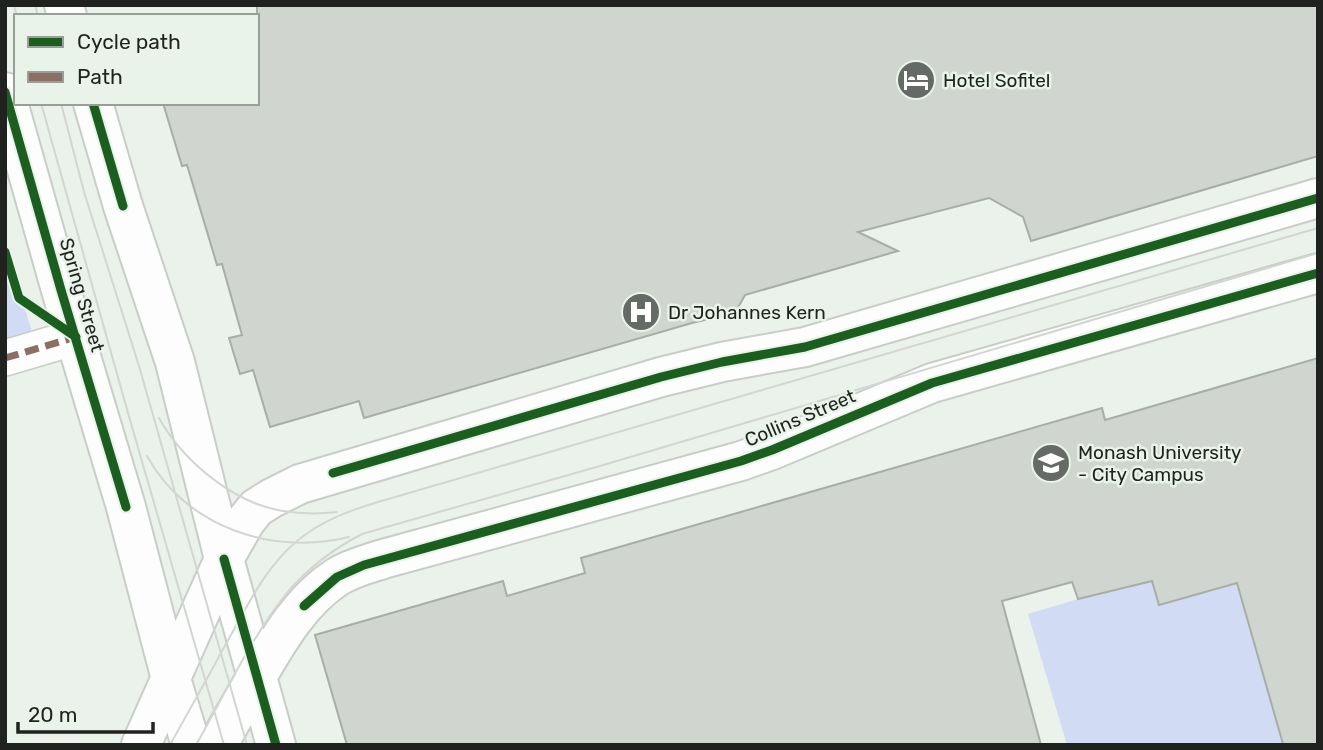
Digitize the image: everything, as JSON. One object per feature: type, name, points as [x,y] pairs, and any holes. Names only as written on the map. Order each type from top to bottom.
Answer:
[{"type":"street","name":"Spring Street","points":[[5,92],[126,507],[170,678],[191,745]]},
{"type":"street","points":[[94,105],[123,206],[175,362],[224,559],[276,745]]},
{"type":"street","points":[[201,462],[212,482],[226,492],[248,494],[269,490],[661,377],[722,362],[805,347],[1318,198]]},
{"type":"street","name":"Collins Street","points":[[218,745],[275,646],[303,606],[327,584],[348,571],[396,555],[741,461],[932,383],[1318,272]]},
{"type":"street","points":[[5,358],[76,337]]},
{"type":"street","points":[[141,745],[224,559],[245,522],[256,508],[272,498],[300,484],[333,473]]},
{"type":"shaded area","points":[[5,244],[33,335],[5,343]]},
{"type":"shaded area","points":[[1152,581],[1159,605],[1237,583],[1283,745],[1067,745],[1028,614]]},
{"type":"building","points":[[257,5],[1318,5],[1318,156],[1031,241],[1023,217],[989,198],[858,232],[898,251],[745,295],[735,313],[364,418],[359,401],[270,427],[253,370],[240,374],[229,338],[242,335],[222,264],[217,265],[187,165],[182,166],[164,105],[259,105]]},
{"type":"building","points":[[1318,358],[1318,745],[1283,744],[1237,583],[1159,605],[1152,581],[1078,599],[1072,582],[1002,601],[1041,745],[347,745],[315,635],[503,581],[507,596],[585,573],[581,558],[1102,408],[1105,420]]},
{"type":"tram line","points":[[14,5],[16,14]]},
{"type":"tram line","points":[[35,5],[37,14]]},
{"type":"tram line","points":[[42,105],[224,745]]},
{"type":"tram line","points":[[62,105],[84,192],[139,366],[247,745]]},
{"type":"tram line","points":[[170,745],[264,578],[297,541],[335,517],[378,502],[1318,228]]},
{"type":"tram line","points":[[196,745],[250,648],[287,593],[322,560],[362,534],[1318,253]]},
{"type":"tram line","points":[[159,418],[181,450],[211,478],[246,499],[290,512],[337,512]]},
{"type":"tram line","points":[[147,456],[164,481],[184,501],[208,518],[234,530],[290,542],[320,542],[349,537]]},
{"type":"marked path","points":[[5,358],[76,337]]},
{"type":"cycle path","points":[[5,92],[126,507]]},
{"type":"cycle path","points":[[94,105],[123,206]]},
{"type":"cycle path","points":[[333,473],[661,377],[722,362],[805,347],[1318,198]]},
{"type":"cycle path","points":[[5,252],[19,298],[76,337]]},
{"type":"cycle path","points":[[304,606],[337,577],[364,565],[741,461],[932,383],[1318,273]]},
{"type":"cycle path","points":[[224,559],[276,745]]},
{"type":"place","name":"Hotel Sofitel","points":[[916,80]]},
{"type":"place","name":"Dr Johannes Kern","points":[[641,312]]},
{"type":"place","name":"Monash University - City Campus","points":[[1051,463]]}]
